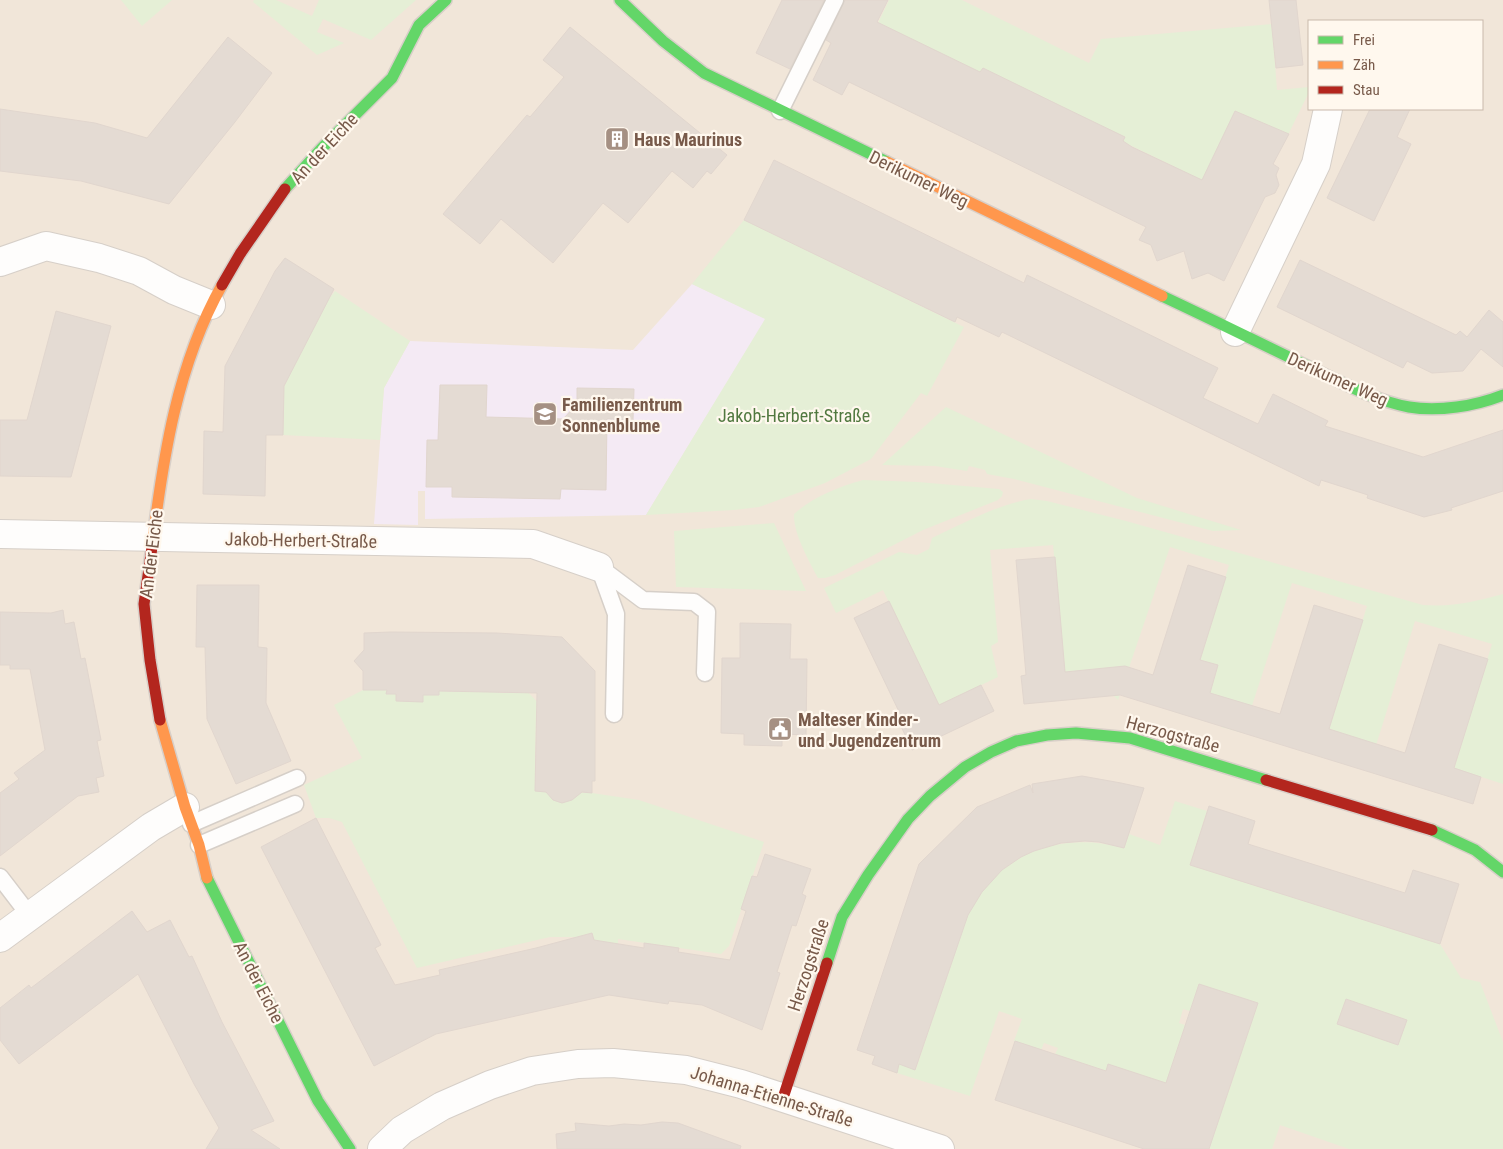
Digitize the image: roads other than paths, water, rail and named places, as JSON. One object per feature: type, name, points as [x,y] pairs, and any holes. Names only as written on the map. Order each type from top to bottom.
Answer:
[{"type":"street","name":"An der Eiche","points":[[350,1149],[318,1101],[205,874],[199,845],[161,727],[150,660],[144,604],[162,468],[174,412],[188,363],[211,305],[240,254],[282,193],[322,148],[392,78],[419,25],[446,0]]},
{"type":"street","name":"Derikumer Weg","points":[[620,0],[663,41],[704,73],[1357,390],[1411,408],[1444,408],[1485,401],[1503,395]]},
{"type":"street","points":[[1235,332],[1316,164],[1328,110]]},
{"type":"street","points":[[0,262],[46,246],[99,258],[139,271],[174,290],[211,305]]},
{"type":"street","name":"Jakob-Herbert-Straße","points":[[0,534],[533,544],[599,568]]},
{"type":"street","name":"Herzogstraße","points":[[783,1098],[842,917],[868,875],[908,819],[930,796],[965,767],[991,752],[1016,741],[1047,735],[1076,733],[1130,738],[1434,831],[1475,850],[1503,872]]},
{"type":"street","points":[[0,938],[151,826],[188,815]]},
{"type":"street","name":"Johanna-Etienne-Straße","points":[[382,1149],[402,1130],[442,1106],[475,1091],[532,1071],[578,1064],[613,1063],[686,1070],[741,1084],[940,1149]]},
{"type":"lane","points":[[780,111],[835,0]]},
{"type":"lane","points":[[599,568],[643,600],[694,602],[708,612],[705,673]]},
{"type":"lane","points":[[599,568],[616,614],[614,714]]},
{"type":"lane","points":[[188,815],[297,778]]},
{"type":"lane","points":[[199,845],[295,804]]},
{"type":"lane","points":[[0,877],[30,916]]},
{"type":"place","name":"Haus Maurinus","points":[[617,139]]},
{"type":"place","name":"Familienzentrum Sonnenblume","points":[[545,414]]},
{"type":"place","name":"Malteser Kinder- und Jugendzentrum","points":[[780,729]]}]
